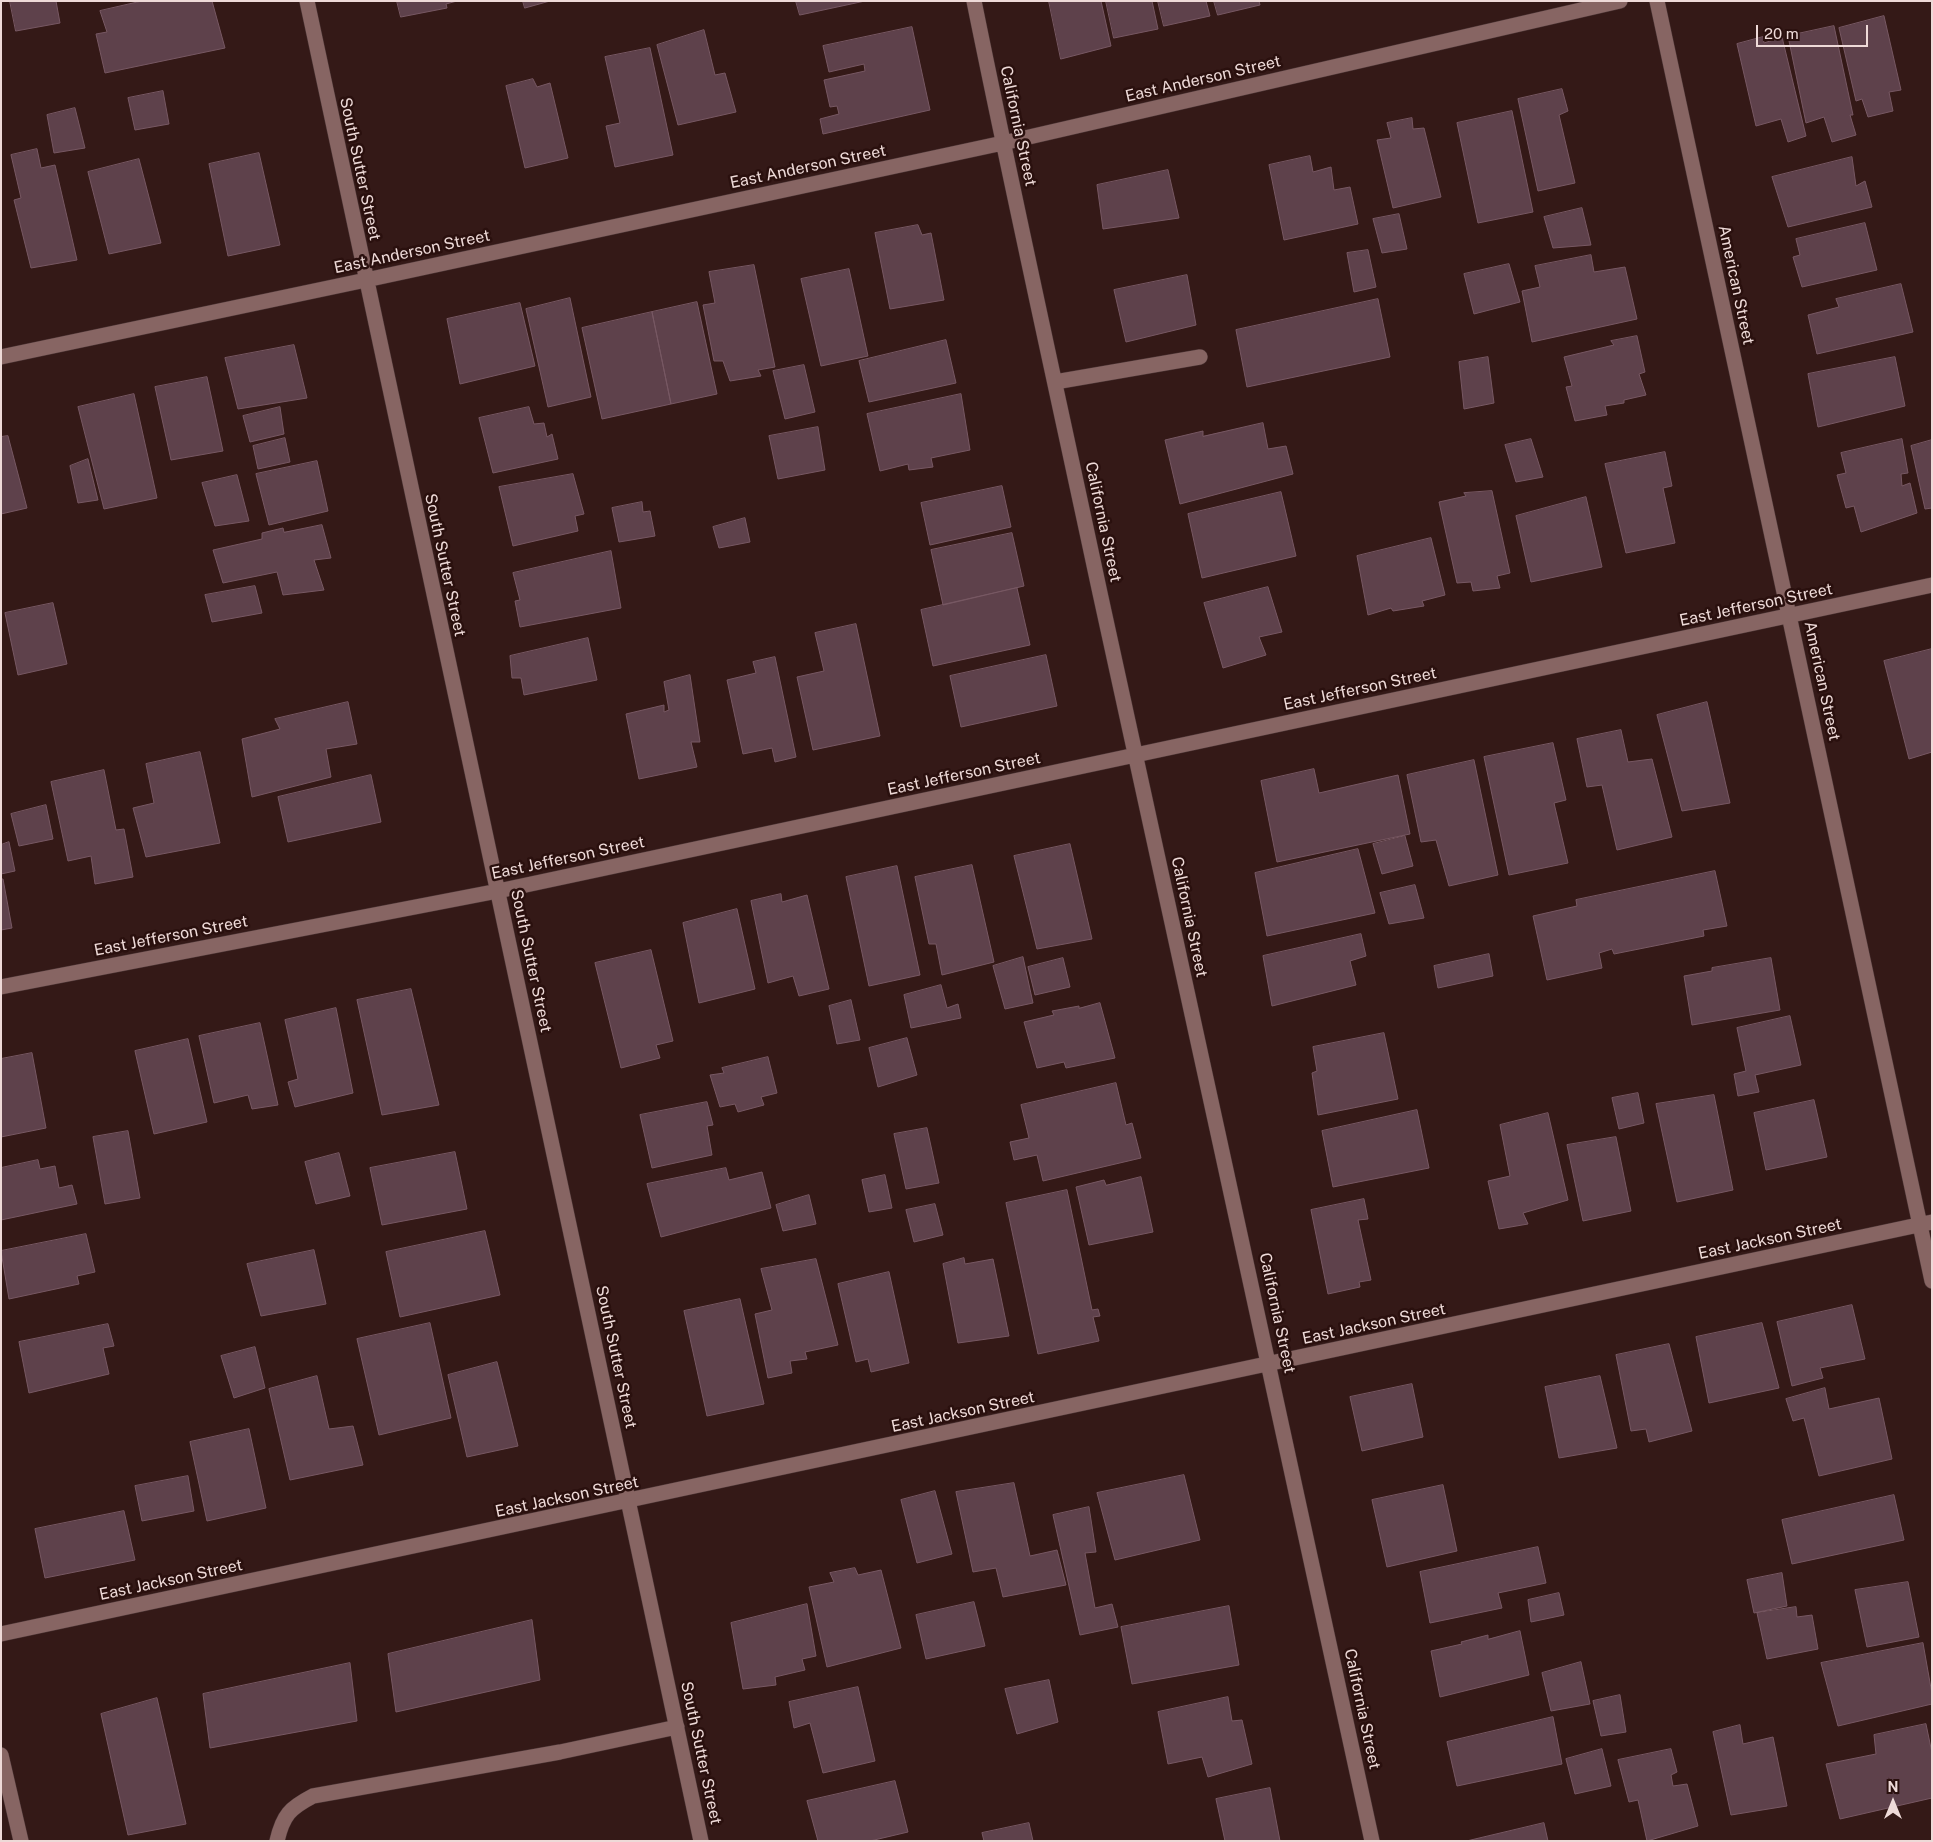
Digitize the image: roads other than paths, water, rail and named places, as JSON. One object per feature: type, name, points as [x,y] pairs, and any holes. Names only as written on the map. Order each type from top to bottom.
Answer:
[{"type":"street","name":"South Sutter Street","points":[[307,1],[701,1841]]},
{"type":"street","name":"California Street","points":[[974,1],[1003,143],[1270,1364],[1372,1841]]},
{"type":"street","name":"East Anderson Street","points":[[1,357],[1003,143],[1620,1]]},
{"type":"street","name":"American Street","points":[[1657,1],[1790,615],[1926,1224],[1932,1281]]},
{"type":"street","points":[[1055,382],[1200,357]]},
{"type":"street","name":"East Jefferson Street","points":[[1,987],[498,891],[1932,584]]},
{"type":"street","name":"East Jackson Street","points":[[1,1634],[629,1502],[1926,1224]]},
{"type":"street","points":[[276,1841],[281,1824],[295,1806],[313,1796],[560,1752],[678,1727]]},
{"type":"street","points":[[1,1755],[21,1841]]}]
